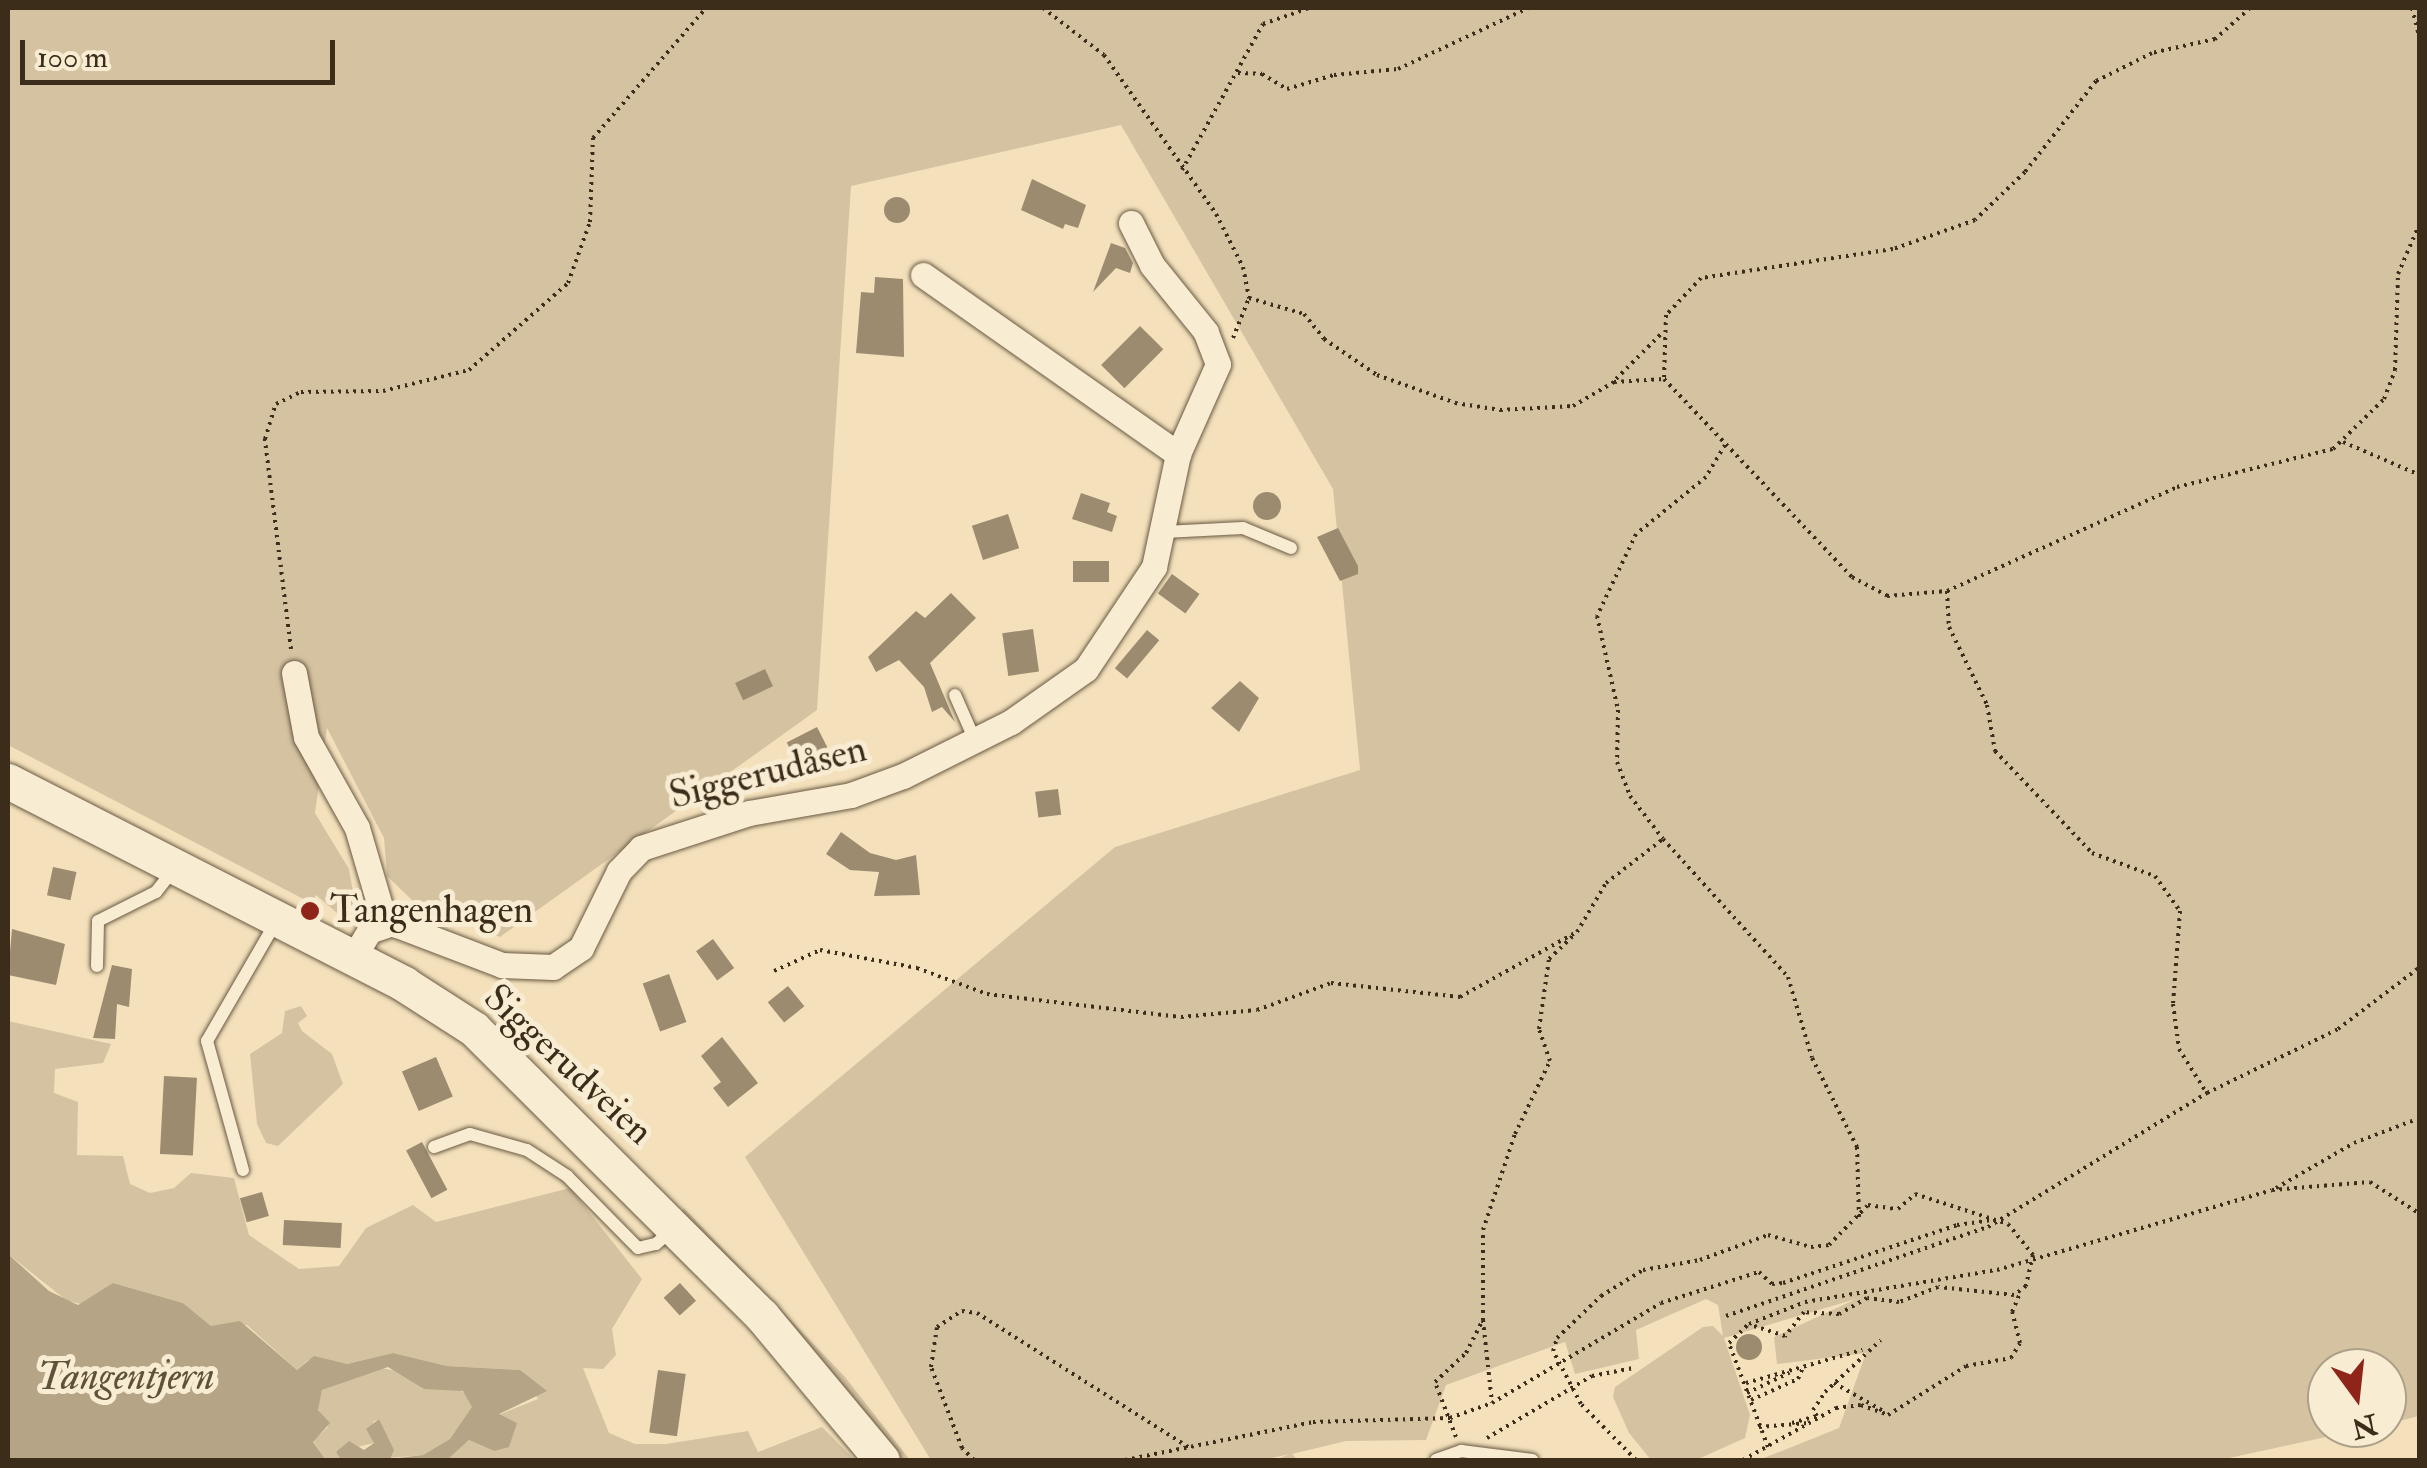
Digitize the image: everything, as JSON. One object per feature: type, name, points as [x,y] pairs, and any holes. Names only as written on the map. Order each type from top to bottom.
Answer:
[{"type":"main road","name":"Siggerudveien","points":[[8,781],[425,996],[491,1043],[676,1227],[818,1376],[882,1460]]},
{"type":"street","points":[[1131,222],[1152,265],[1216,347],[1218,364]]},
{"type":"street","points":[[923,276],[1178,454]]},
{"type":"street","name":"Siggerudåsen","points":[[385,923],[502,965],[553,967],[582,948],[620,870],[641,848],[749,813],[851,795],[1012,722],[1086,669],[1154,567],[1178,454],[1218,364]]},
{"type":"street","points":[[294,674],[306,736],[357,828],[385,923],[369,932],[352,958]]},
{"type":"lane","points":[[1164,532],[1243,528],[1291,548]]},
{"type":"lane","points":[[956,695],[974,738]]},
{"type":"lane","points":[[97,966],[98,922],[156,892],[174,867]]},
{"type":"lane","points":[[242,1170],[208,1041],[277,920]]},
{"type":"lane","points":[[434,1147],[470,1134],[528,1150],[575,1183],[638,1248],[656,1244],[676,1227]]},
{"type":"lane","points":[[1436,1460],[1461,1452],[1532,1460]]},
{"type":"path","points":[[294,674],[265,439],[276,404],[301,392],[383,391],[469,370],[568,283],[590,222],[593,138],[706,8]]},
{"type":"path","points":[[1043,8],[1104,55],[1216,214],[1243,267],[1249,298],[1218,364]]},
{"type":"path","points":[[1182,170],[1264,24],[1309,8]]},
{"type":"path","points":[[1238,73],[1262,74],[1287,89],[1334,75],[1398,69],[1528,8]]},
{"type":"path","points":[[2250,8],[2214,39],[2152,52],[2096,81],[2025,172],[1975,220],[1893,249],[1700,278],[1666,315],[1662,333],[1664,378],[1852,576],[1887,596],[1947,591],[2177,487],[2342,442],[2384,399],[2395,370],[2398,274],[2420,223]]},
{"type":"path","points":[[2412,8],[2420,39]]},
{"type":"path","points":[[1249,298],[1304,314],[1324,340],[1377,375],[1455,403],[1500,410],[1573,406],[1614,382],[1662,333]]},
{"type":"path","points":[[1614,382],[1664,378]]},
{"type":"path","points":[[2342,442],[2420,475]]},
{"type":"path","points":[[1725,444],[1706,477],[1636,534],[1596,616],[1618,710],[1617,762],[1630,796],[1663,839],[1788,977],[1812,1058],[1857,1146],[1859,1217]]},
{"type":"path","points":[[1947,591],[1949,627],[1987,705],[1995,751],[2092,853],[2155,876],[2180,910],[2172,1004],[2179,1050],[2207,1093]]},
{"type":"path","points":[[1492,1402],[1484,1320],[1482,1230],[1515,1134],[1550,1062],[1539,1029],[1549,959],[1577,932],[1606,883],[1663,839]]},
{"type":"path","points":[[774,971],[820,950],[917,968],[987,994],[1181,1017],[1257,1010],[1330,983],[1460,997],[1577,932]]},
{"type":"path","points":[[1726,1316],[1999,1220],[2207,1093],[2338,1029],[2420,967]]},
{"type":"path","points":[[2272,1190],[2354,1144],[2420,1118]]},
{"type":"path","points":[[1768,1447],[1729,1343],[1749,1324],[1804,1302],[2034,1261],[2272,1190],[2370,1182],[2420,1214]]},
{"type":"path","points":[[1636,1460],[1571,1386],[1553,1351],[1558,1338],[1601,1296],[1643,1270],[1700,1260],[1768,1235],[1824,1247],[1870,1204],[1898,1209],[1915,1194],[1999,1220],[2024,1239],[2034,1261],[2012,1312],[2020,1342],[2011,1358],[1966,1366],[1888,1415]]},
{"type":"path","points":[[1126,1460],[1312,1422],[1450,1418],[1492,1402],[1661,1302],[1759,1272],[1772,1284],[1783,1283],[1957,1225],[1999,1220]]},
{"type":"path","points":[[1749,1324],[1785,1336],[1804,1312],[1839,1314],[1867,1298],[1899,1302],[1938,1288],[2021,1291]]},
{"type":"path","points":[[974,1460],[948,1416],[931,1367],[937,1327],[962,1311],[976,1313],[1190,1448]]},
{"type":"path","points":[[1484,1320],[1466,1353],[1435,1382],[1461,1452],[1571,1386],[1632,1368]]},
{"type":"path","points":[[1747,1393],[1803,1367],[1881,1340]]},
{"type":"path","points":[[1817,1416],[1813,1410],[1866,1348]]},
{"type":"path","points":[[1750,1401],[1798,1379],[1803,1367]]},
{"type":"path","points":[[1744,1384],[1789,1373]]},
{"type":"path","points":[[1834,1383],[1860,1392],[1888,1415]]},
{"type":"path","points":[[1759,1426],[1862,1405],[1888,1415]]},
{"type":"path","points":[[1743,1460],[1817,1416]]},
{"type":"path","points":[[1792,1422],[1808,1423]]},
{"type":"shaded area","points":[[8,8],[2419,8],[2419,1416],[2407,1419],[2407,1348],[2307,1348],[2307,1441],[2220,1460],[1759,1460],[1839,1428],[1866,1353],[1777,1364],[1774,1337],[1856,1299],[1724,1338],[1750,1415],[1745,1438],[1696,1460],[1651,1460],[1629,1433],[1613,1397],[1615,1387],[1703,1327],[1713,1326],[1723,1336],[1718,1305],[1706,1299],[1636,1330],[1639,1359],[1575,1374],[1565,1342],[1446,1385],[1426,1440],[1346,1441],[1292,1454],[1298,1460],[1275,1460],[1290,1454],[1263,1460],[931,1460],[745,1157],[1115,847],[1360,770],[1333,489],[1121,125],[851,186],[817,710],[500,937],[413,901],[387,876],[384,838],[327,728],[315,813],[349,869],[358,920],[343,918],[316,895],[311,903],[8,745]]},
{"type":"shaded area","points":[[301,1006],[307,1016],[298,1023],[302,1031],[332,1054],[343,1084],[278,1146],[266,1143],[257,1124],[250,1054],[282,1033],[285,1011]]},
{"type":"shaded area","points":[[8,1021],[111,1044],[103,1063],[55,1069],[54,1093],[78,1102],[77,1155],[123,1156],[130,1184],[150,1193],[174,1188],[191,1173],[234,1178],[249,1235],[299,1269],[339,1266],[366,1228],[413,1205],[436,1222],[570,1188],[642,1279],[612,1329],[616,1355],[603,1369],[583,1368],[609,1433],[635,1444],[666,1444],[748,1431],[758,1452],[822,1427],[855,1460],[447,1460],[469,1440],[494,1451],[503,1418],[498,1415],[538,1399],[520,1370],[447,1366],[393,1353],[347,1364],[308,1360],[297,1370],[247,1325],[211,1326],[183,1303],[113,1283],[84,1305],[66,1300],[8,1254]]},
{"type":"shaded area","points":[[684,1208],[845,1377],[910,1460],[897,1460],[679,1215]]},
{"type":"shaded area","points":[[381,1368],[403,1372],[424,1389],[454,1387],[468,1395],[473,1407],[450,1439],[423,1455],[389,1458],[393,1451],[379,1419],[373,1422],[374,1443],[336,1452],[341,1460],[326,1460],[313,1441],[328,1427],[318,1409],[322,1390]]},
{"type":"water","name":"Tangentjern","points":[[8,1254],[49,1291],[78,1305],[113,1283],[183,1303],[211,1326],[240,1321],[297,1370],[314,1356],[347,1364],[393,1353],[447,1366],[520,1370],[547,1391],[499,1414],[517,1423],[509,1447],[494,1451],[469,1440],[447,1460],[341,1460],[336,1452],[349,1441],[364,1450],[374,1443],[366,1429],[379,1419],[394,1450],[390,1459],[423,1455],[450,1439],[472,1407],[463,1391],[424,1389],[388,1367],[322,1390],[318,1410],[330,1423],[313,1442],[326,1460],[8,1460]]},
{"type":"building","points":[[1032,179],[1086,205],[1078,228],[1065,224],[1063,229],[1021,210]]},
{"type":"building","points":[[897,197],[906,201],[910,210],[906,219],[897,223],[888,219],[884,210],[888,201]]},
{"type":"building","points":[[1111,243],[1125,248],[1133,263],[1130,273],[1116,268],[1093,292]]},
{"type":"building","points":[[875,277],[903,279],[904,357],[856,353],[861,292],[874,293]]},
{"type":"building","points":[[1140,326],[1163,349],[1124,388],[1101,365]]},
{"type":"building","points":[[1267,492],[1277,496],[1281,506],[1277,516],[1267,520],[1257,516],[1253,506],[1257,496]]},
{"type":"building","points":[[1081,493],[1110,503],[1107,512],[1117,516],[1112,532],[1072,519]]},
{"type":"building","points":[[1008,514],[1019,548],[983,560],[972,526]]},
{"type":"building","points":[[1338,528],[1358,566],[1358,574],[1340,581],[1317,537]]},
{"type":"building","points":[[1073,561],[1109,561],[1109,582],[1073,582]]},
{"type":"building","points":[[1172,574],[1200,594],[1185,613],[1158,593]]},
{"type":"building","points":[[951,593],[976,618],[930,663],[955,722],[942,707],[932,712],[924,687],[899,660],[876,672],[868,657],[916,611],[925,618]]},
{"type":"building","points":[[1033,629],[1039,672],[1008,676],[1002,633]]},
{"type":"building","points":[[1147,630],[1159,640],[1127,679],[1115,668]]},
{"type":"building","points":[[765,669],[773,686],[743,700],[735,683]]},
{"type":"building","points":[[1240,681],[1259,698],[1239,732],[1211,708]]},
{"type":"building","points":[[817,727],[834,760],[804,775],[787,742]]},
{"type":"building","points":[[1058,789],[1061,815],[1038,818],[1035,792]]},
{"type":"building","points":[[841,832],[870,853],[896,860],[916,855],[920,895],[874,896],[879,872],[850,870],[826,854]]},
{"type":"building","points":[[53,867],[76,872],[70,900],[47,895]]},
{"type":"building","points":[[12,929],[65,944],[56,985],[8,975]]},
{"type":"building","points":[[713,939],[734,968],[717,980],[696,951]]},
{"type":"building","points":[[112,965],[132,969],[129,1007],[117,1004],[115,1039],[93,1038]]},
{"type":"building","points":[[669,974],[686,1022],[660,1032],[643,984]]},
{"type":"building","points":[[788,986],[804,1006],[784,1023],[768,1002]]},
{"type":"building","points":[[722,1037],[758,1083],[728,1107],[713,1088],[721,1082],[701,1056]]},
{"type":"building","points":[[436,1057],[453,1097],[419,1111],[402,1071]]},
{"type":"building","points":[[164,1076],[197,1078],[193,1156],[160,1154]]},
{"type":"building","points":[[422,1142],[447,1190],[431,1198],[406,1150]]},
{"type":"building","points":[[262,1192],[269,1216],[247,1222],[240,1198]]},
{"type":"building","points":[[284,1220],[342,1223],[341,1248],[283,1245]]},
{"type":"building","points":[[680,1283],[696,1301],[680,1316],[664,1298]]},
{"type":"building","points":[[1749,1334],[1758,1338],[1762,1347],[1758,1356],[1749,1360],[1740,1356],[1736,1347],[1740,1338]]},
{"type":"building","points":[[658,1370],[686,1374],[677,1436],[649,1432]]},
{"type":"place","name":"Tangenhagen","points":[[310,911]]}]
